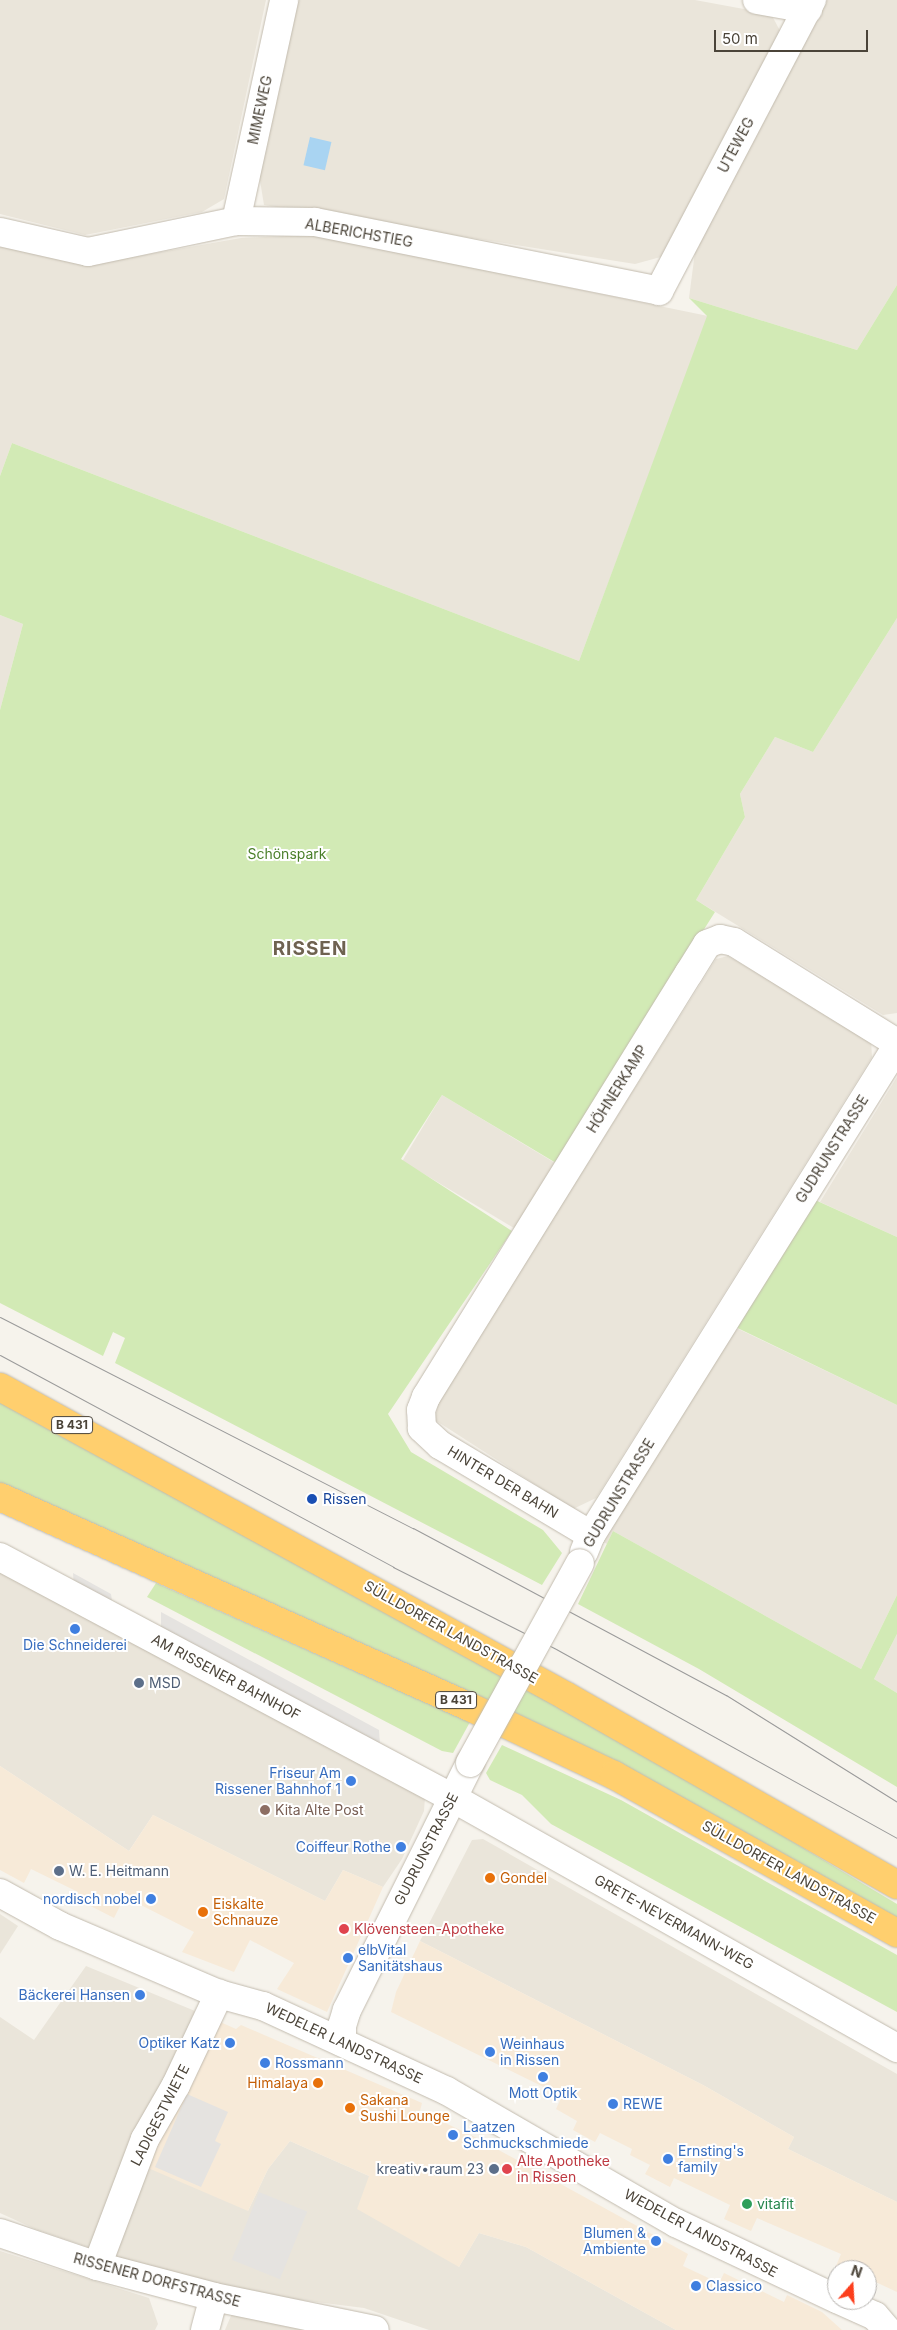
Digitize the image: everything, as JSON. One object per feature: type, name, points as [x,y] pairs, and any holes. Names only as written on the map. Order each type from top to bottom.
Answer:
[{"type":"highway","name":"SÜLLDORFER LANDSTRASSE","points":[[0,1387],[566,1696],[897,1885]]},
{"type":"highway","name":"SÜLLDORFER LANDSTRASSE","points":[[0,1497],[472,1708],[614,1775],[897,1933]]},
{"type":"street","name":"MIMEWEG","points":[[236,221],[284,0]]},
{"type":"street","points":[[757,0],[810,5]]},
{"type":"street","name":"UTEWEG","points":[[659,290],[810,5]]},
{"type":"street","name":"ALBERICHSTIEG","points":[[0,232],[88,252],[236,221],[315,222],[659,290]]},
{"type":"street","name":"HÖHNERKAMP","points":[[421,1423],[426,1397],[707,944],[720,939],[734,942],[897,1044]]},
{"type":"street","name":"GUDRUNSTRASSE","points":[[342,2042],[342,2026],[347,2010],[451,1797],[580,1563],[591,1535],[897,1044]]},
{"type":"street","name":"HINTER DER BAHN","points":[[421,1423],[426,1433],[440,1445],[591,1535]]},
{"type":"street","name":"AM RISSENER BAHNHOF","points":[[0,1557],[451,1797]]},
{"type":"street","name":"GRETE-NEVERMANN-WEG","points":[[451,1797],[897,2048]]},
{"type":"street","name":"WEDELER LANDSTRASSE","points":[[0,1893],[60,1926],[219,1994],[263,2006],[447,2091],[676,2223],[827,2295]]},
{"type":"street","name":"LADIGESTWIETE","points":[[97,2266],[145,2139],[176,2085],[219,1994]]},
{"type":"street","name":"RISSENER DORFSTRASSE","points":[[0,2232],[97,2266],[214,2297],[375,2330]]},
{"type":"street","points":[[205,2330],[214,2297]]},
{"type":"street","name":"WEDELER LANDSTRASSE","points":[[860,2310],[874,2316],[887,2330]]},
{"type":"shaded area","points":[[0,0],[266,0],[224,199],[202,212],[85,235],[0,214]]},
{"type":"shaded area","points":[[296,0],[695,0],[771,14],[785,40],[668,255],[635,264],[264,205],[257,162]]},
{"type":"shaded area","points":[[827,0],[897,0],[897,285],[857,350],[689,298],[695,252]]},
{"type":"shaded area","points":[[312,235],[708,316],[579,661],[12,443],[0,476],[0,244],[87,265],[241,238]]},
{"type":"shaded area","points":[[0,615],[23,624],[0,710]]},
{"type":"shaded area","points":[[897,618],[897,1013],[883,1015],[696,900],[745,817],[740,794],[775,737],[813,752]]},
{"type":"shaded area","points":[[728,956],[871,1040],[872,1057],[596,1498],[573,1509],[435,1420],[439,1399],[716,959]]},
{"type":"shaded area","points":[[897,1077],[897,1237],[820,1202]]},
{"type":"shaded area","points":[[442,1095],[556,1164],[516,1230],[402,1161]]},
{"type":"shaded area","points":[[724,1322],[897,1405],[897,1595],[861,1669],[613,1531],[607,1544],[591,1535]]},
{"type":"shaded area","points":[[0,1565],[425,1797],[424,1811],[402,1859],[383,1887],[343,1870],[325,1901],[153,1815],[129,1851],[0,1766]]},
{"type":"shaded area","points":[[73,1573],[111,1594],[113,1607],[74,1587]]},
{"type":"shaded area","points":[[161,1612],[379,1730],[380,1745],[161,1628]]},
{"type":"shaded area","points":[[897,1634],[897,1693],[874,1679]]},
{"type":"shaded area","points":[[0,1766],[129,1851],[153,1815],[325,1901],[343,1870],[383,1887],[327,2012],[277,1989],[294,1963],[250,1940],[234,1972],[182,1952],[194,1932],[133,1901],[131,1904],[123,1900],[114,1918],[77,1899],[78,1892],[31,1869],[24,1883],[0,1870]]},
{"type":"shaded area","points":[[483,1839],[897,2074],[897,2202],[788,2149],[794,2137],[703,2085],[420,1941],[472,1840]]},
{"type":"shaded area","points":[[0,1914],[18,1926],[0,1954]]},
{"type":"shaded area","points":[[420,1941],[703,2085],[794,2137],[788,2149],[897,2202],[897,2292],[877,2283],[877,2260],[838,2260],[841,2254],[757,2218],[751,2231],[724,2219],[730,2205],[674,2178],[670,2187],[645,2174],[650,2165],[630,2155],[632,2149],[600,2133],[595,2142],[573,2130],[577,2121],[556,2109],[562,2096],[391,2012],[396,1992]]},
{"type":"shaded area","points":[[86,1966],[195,2011],[181,2047],[248,2211],[268,2169],[290,2141],[369,2176],[459,2267],[479,2233],[526,2247],[676,2330],[429,2330],[364,2308],[252,2294],[126,2260],[35,2229],[0,2213],[0,2017],[34,2040]]},
{"type":"shaded area","points":[[218,2021],[236,2029],[241,2025],[422,2103],[420,2111],[477,2138],[688,2254],[683,2266],[719,2283],[724,2273],[784,2302],[787,2295],[822,2312],[842,2330],[676,2330],[526,2247],[479,2233],[459,2267],[357,2209],[369,2176],[290,2141],[268,2169],[248,2211],[148,2168],[160,2132]]},
{"type":"shaded area","points":[[187,2094],[228,2112],[215,2141],[221,2144],[201,2187],[155,2167]]},
{"type":"shaded area","points":[[259,2192],[307,2211],[280,2279],[232,2260]]},
{"type":"shaded area","points":[[0,2251],[149,2298],[158,2324],[155,2330],[0,2330]]},
{"type":"shaded area","points":[[233,2311],[337,2330],[225,2330]]},
{"type":"green space","name":"Schönspark","points":[[897,285],[897,618],[813,752],[775,737],[740,794],[745,817],[696,900],[715,912],[556,1163],[442,1095],[401,1159],[512,1231],[388,1414],[411,1452],[543,1530],[562,1553],[542,1585],[115,1363],[125,1338],[113,1332],[103,1356],[0,1303],[0,710],[23,624],[0,615],[0,476],[12,443],[579,661],[707,316],[689,298],[857,350]]},
{"type":"green space","points":[[804,1195],[897,1237],[897,1405],[725,1322]]},
{"type":"green space","points":[[0,1400],[395,1615],[755,1819],[897,1904],[897,1922],[0,1485]]},
{"type":"green space","points":[[613,1531],[861,1669],[897,1595],[897,1634],[874,1679],[897,1693],[897,1787],[699,1669],[578,1604]]},
{"type":"green space","points":[[156,1583],[470,1722],[453,1753],[442,1751],[147,1597]]},
{"type":"green space","points":[[502,1745],[621,1800],[897,1955],[897,2012],[551,1824],[522,1795],[490,1780],[486,1773]]},
{"type":"water","points":[[310,137],[331,142],[325,170],[303,165]]},
{"type":"tram line","points":[[0,1317],[413,1528],[726,1695],[897,1802]]},
{"type":"tram line","points":[[0,1355],[393,1567],[556,1649],[897,1838]]},
{"type":"place","name":"Rissen","points":[[312,1499]]},
{"type":"place","name":"Die Schneiderei","points":[[75,1629]]},
{"type":"place","name":"MSD","points":[[139,1683]]},
{"type":"place","name":"Friseur Am Rissener Bahnhof 1","points":[[351,1781]]},
{"type":"place","name":"Kita Alte Post","points":[[265,1810]]},
{"type":"place","name":"Coiffeur Rothe","points":[[401,1847]]},
{"type":"place","name":"W. E. Heitmann","points":[[59,1871]]},
{"type":"place","name":"Gondel","points":[[490,1878]]},
{"type":"place","name":"nordisch nobel","points":[[151,1899]]},
{"type":"place","name":"Eiskalte Schnauze","points":[[203,1912]]},
{"type":"place","name":"Klövensteen-Apotheke","points":[[344,1929]]},
{"type":"place","name":"elbVital Sanitätshaus","points":[[348,1958]]},
{"type":"place","name":"Bäckerei Hansen","points":[[140,1995]]},
{"type":"place","name":"Optiker Katz","points":[[230,2043]]},
{"type":"place","name":"Weinhaus in Rissen","points":[[490,2052]]},
{"type":"place","name":"Rossmann","points":[[265,2063]]},
{"type":"place","name":"Mott Optik","points":[[543,2077]]},
{"type":"place","name":"Himalaya","points":[[318,2083]]},
{"type":"place","name":"REWE","points":[[613,2104]]},
{"type":"place","name":"Sakana Sushi Lounge","points":[[350,2108]]},
{"type":"place","name":"Laatzen Schmuckschmiede","points":[[453,2135]]},
{"type":"place","name":"Ernsting's family","points":[[668,2159]]},
{"type":"place","name":"kreativ•raum 23","points":[[494,2169]]},
{"type":"place","name":"Alte Apotheke in Rissen","points":[[507,2169]]},
{"type":"place","name":"vitafit","points":[[747,2204]]},
{"type":"place","name":"Blumen & Ambiente","points":[[656,2241]]},
{"type":"place","name":"Classico","points":[[696,2286]]},
{"type":"district","name":"RISSEN","points":[[310,949]]}]
